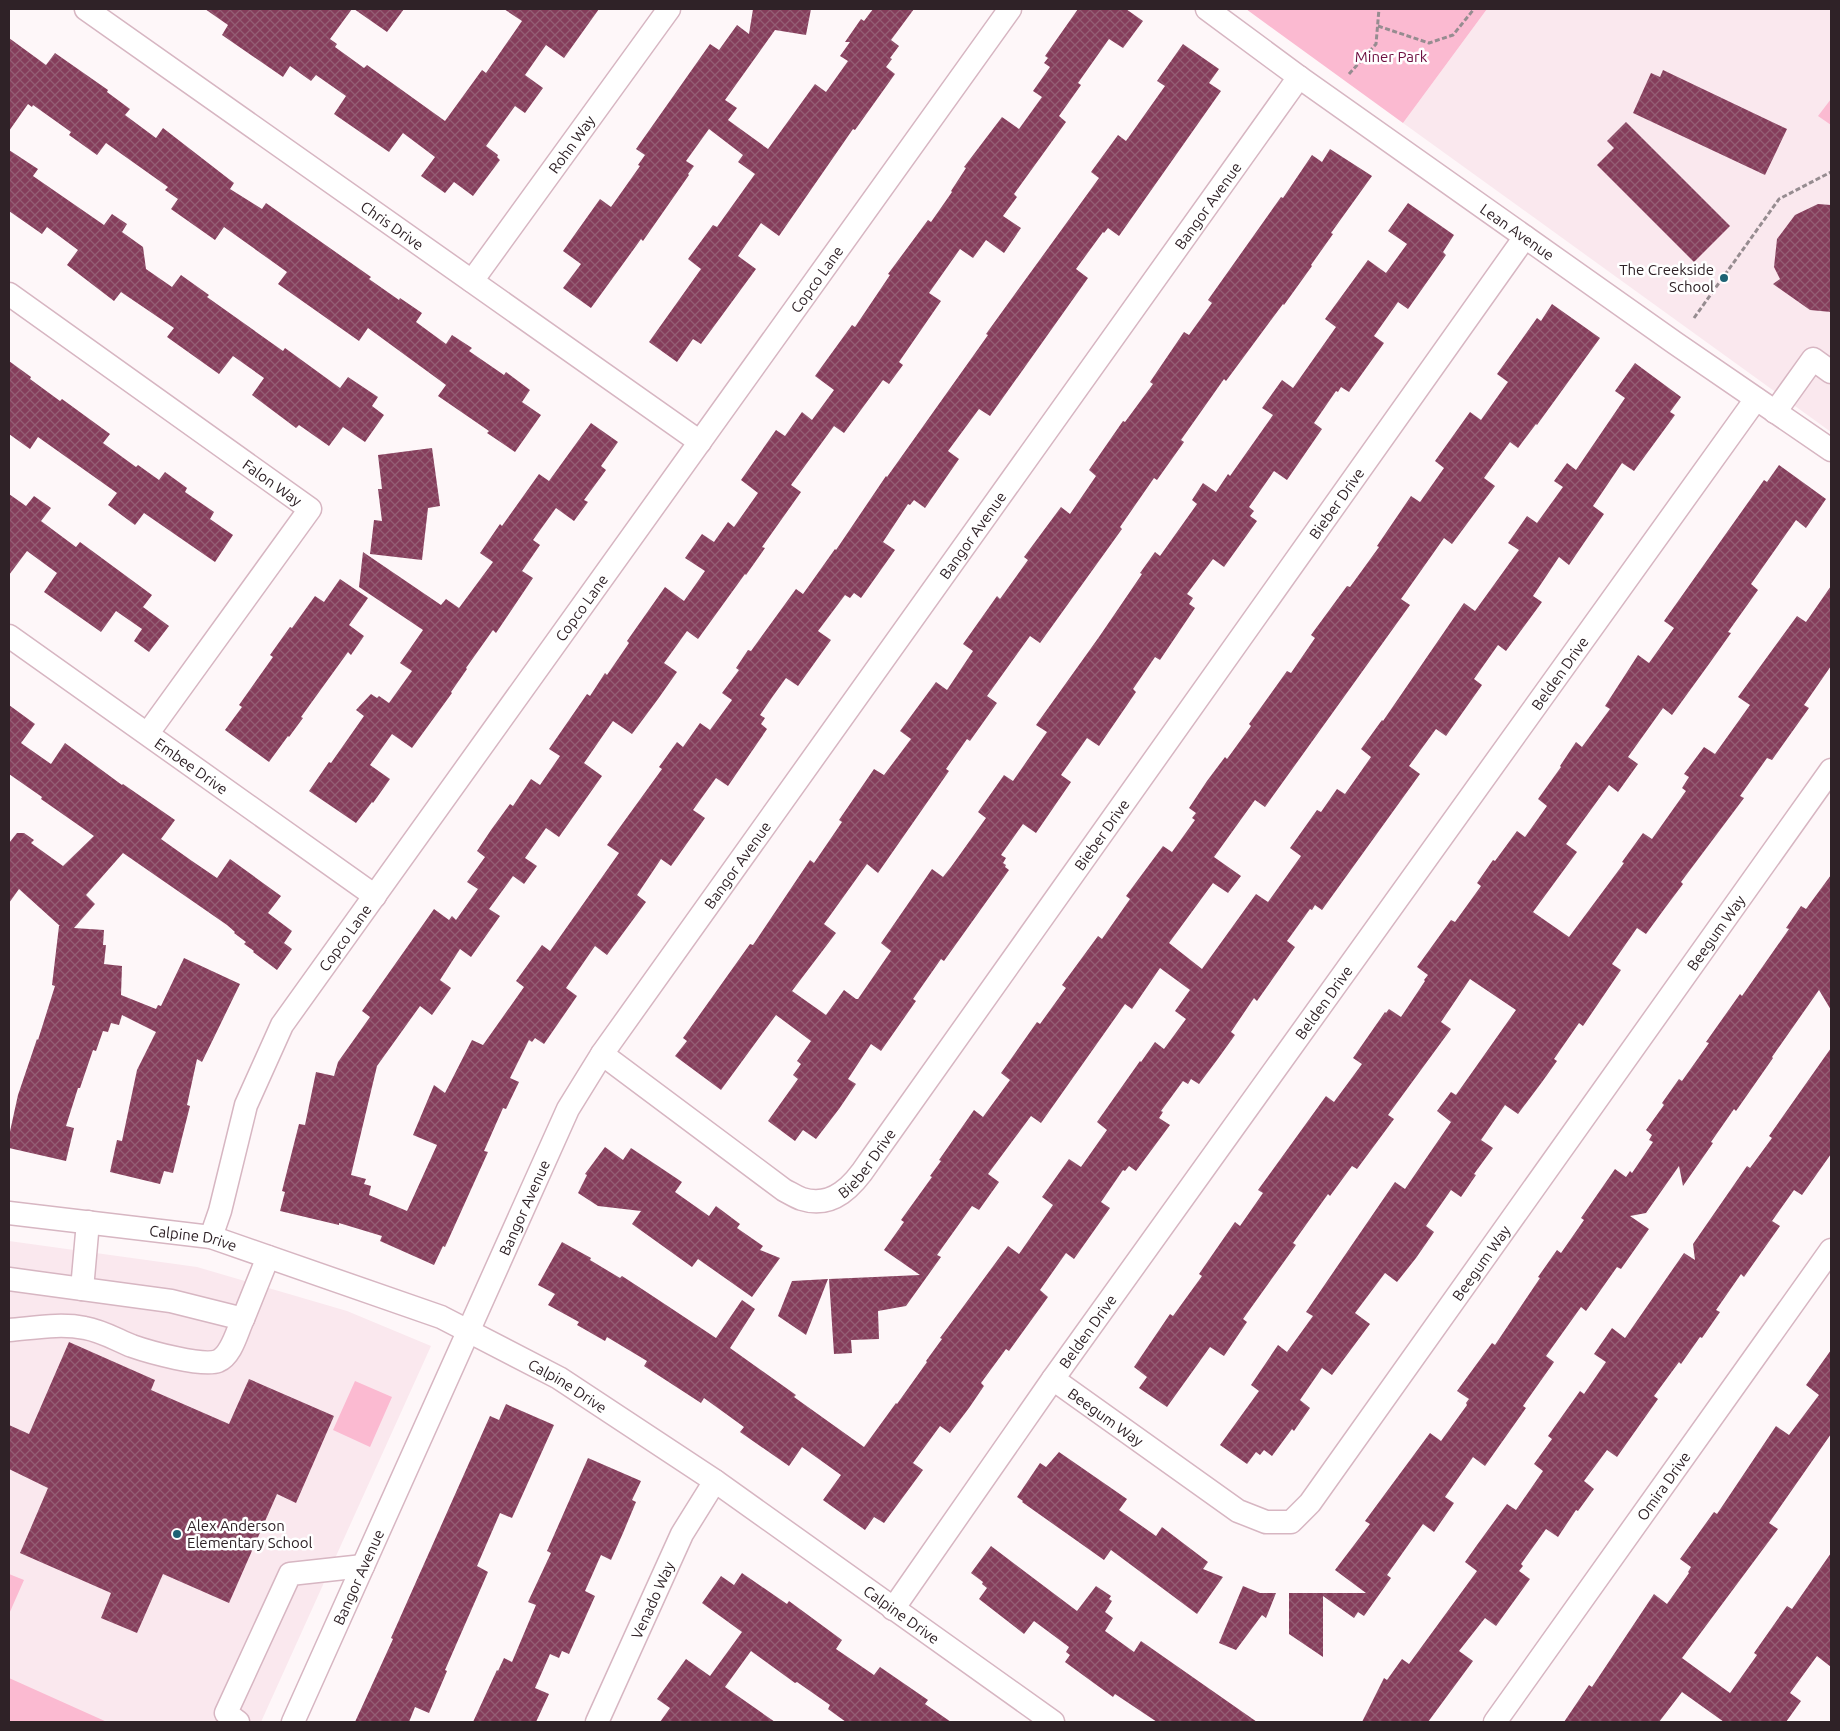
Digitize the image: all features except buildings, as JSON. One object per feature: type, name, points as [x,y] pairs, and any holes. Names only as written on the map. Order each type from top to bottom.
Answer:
[{"type":"street","name":"Chris Drive","points":[[86,9],[700,442]]},
{"type":"street","name":"Rohn Way","points":[[472,281],[669,9]]},
{"type":"street","name":"Copco Lane","points":[[211,1237],[220,1211],[246,1105],[282,1025],[1010,9]]},
{"type":"street","name":"Lean Avenue","points":[[1207,9],[1299,77],[1525,237],[1831,450]]},
{"type":"street","name":"Bangor Avenue","points":[[293,1722],[568,1109],[602,1054],[1299,77]]},
{"type":"street","name":"Bieber Drive","points":[[602,1054],[784,1190],[803,1200],[823,1201],[842,1194],[858,1179],[1525,237]]},
{"type":"street","name":"Falon Way","points":[[9,294],[310,508],[148,733]]},
{"type":"street","points":[[1774,412],[1813,358],[1831,372]]},
{"type":"street","name":"Belden Drive","points":[[893,1609],[1053,1379],[1756,399]]},
{"type":"street","name":"Embee Drive","points":[[9,636],[375,896]]},
{"type":"street","name":"Beegum Way","points":[[1053,1379],[1238,1511],[1266,1522],[1291,1522],[1310,1503],[1831,770]]},
{"type":"street","name":"Calpine Drive","points":[[9,1213],[211,1237],[441,1317],[469,1330],[559,1378],[715,1481],[1053,1722]]},
{"type":"street","points":[[82,1289],[88,1222]]},
{"type":"street","name":"Omira Drive","points":[[1495,1722],[1831,1250]]},
{"type":"street","points":[[9,1330],[53,1325],[86,1328],[152,1352],[198,1362],[218,1361],[226,1356],[268,1257]]},
{"type":"street","points":[[9,1279],[171,1301],[243,1318]]},
{"type":"street","name":"Venado Way","points":[[596,1722],[682,1534],[715,1481]]},
{"type":"street","points":[[238,1722],[226,1712],[290,1574],[363,1566]]},
{"type":"path","points":[[1349,74],[1376,44],[1380,9]]},
{"type":"path","points":[[1378,26],[1429,43],[1453,35],[1474,9]]},
{"type":"path","points":[[1694,318],[1779,199],[1831,172]]},
{"type":"shaded area","name":"The Creekside School","points":[[1487,9],[1831,9],[1831,432],[1403,123]]},
{"type":"shaded area","name":"Alex Anderson Elementary School","points":[[9,1241],[197,1267],[347,1311],[431,1346],[261,1722],[9,1722]]},
{"type":"green space","name":"Miner Park","points":[[1246,9],[1487,9],[1403,123]]},
{"type":"green space","points":[[1831,99],[1831,125],[1818,116]]},
{"type":"green space","points":[[355,1381],[392,1397],[370,1447],[333,1430]]},
{"type":"green space","points":[[9,1574],[24,1580],[9,1614]]},
{"type":"green space","points":[[9,1678],[107,1722],[9,1722]]},
{"type":"place","name":"The Creekside School","points":[[1724,278]]},
{"type":"place","name":"Alex Anderson Elementary School","points":[[177,1534]]}]
